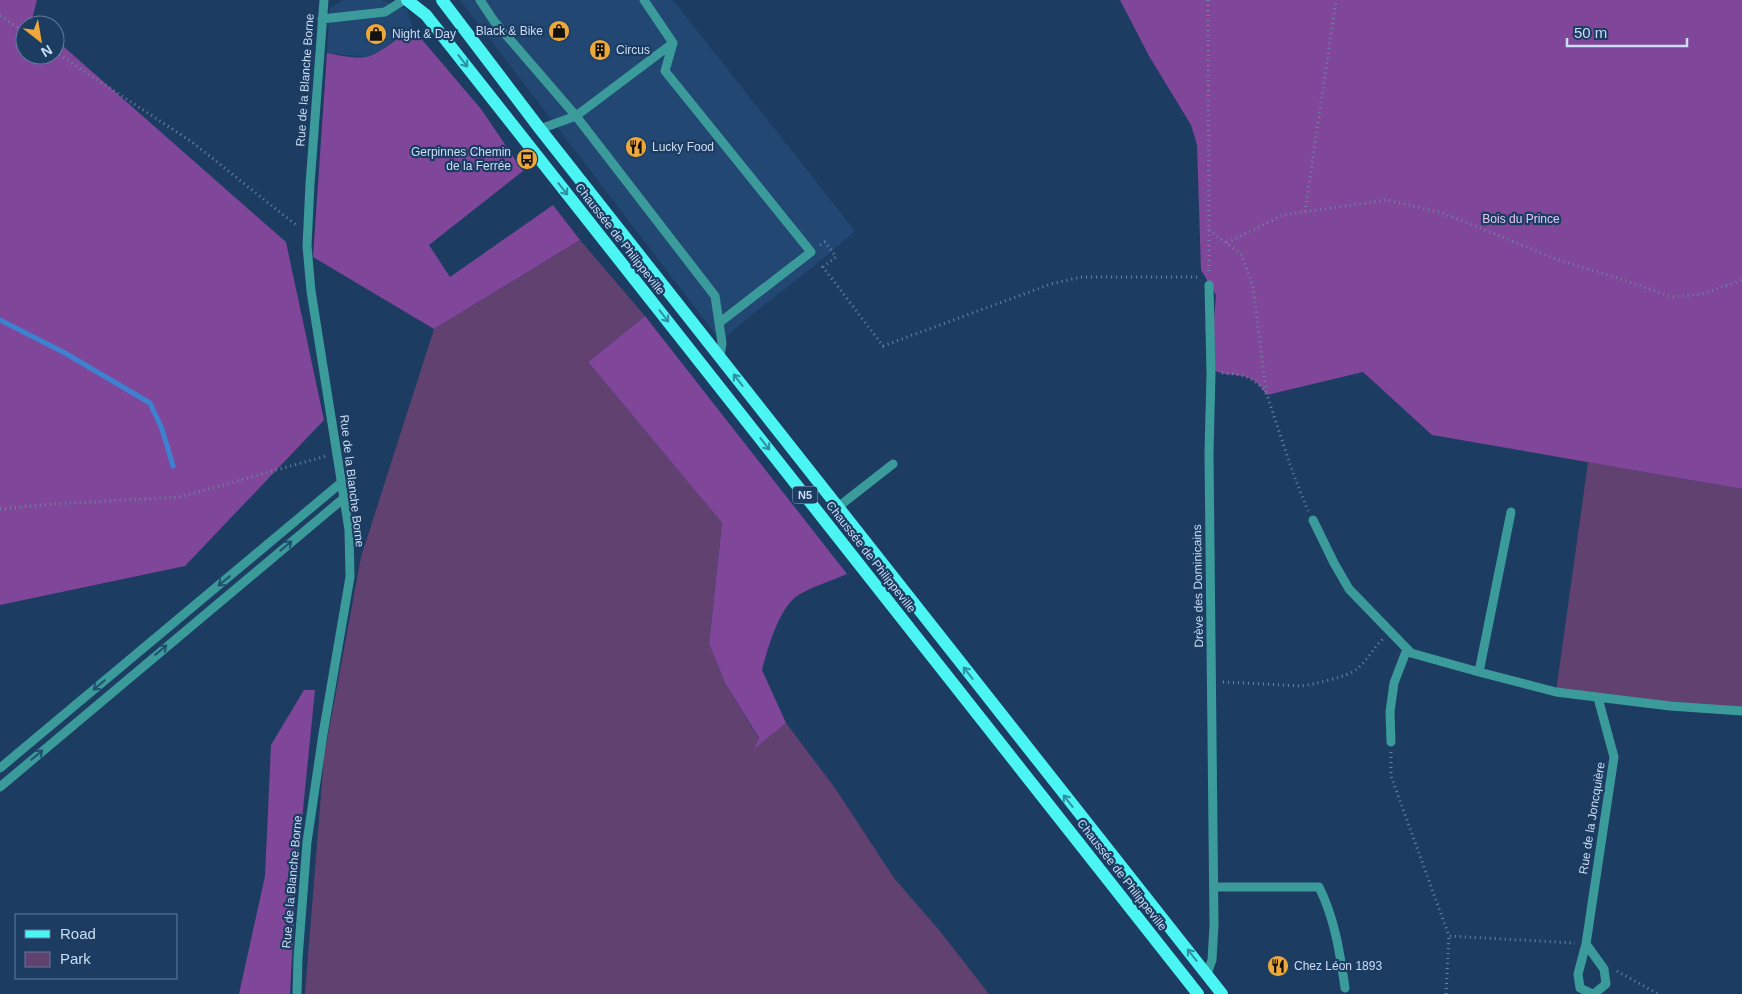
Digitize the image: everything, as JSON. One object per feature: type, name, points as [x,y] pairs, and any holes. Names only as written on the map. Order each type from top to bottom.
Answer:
[{"type":"main road","name":"Chaussée de Philippeville","points":[[405,0],[426,15],[1198,994]]},
{"type":"main road","name":"Chaussée de Philippeville","points":[[442,0],[540,129],[1222,994]]},
{"type":"street","name":"Rue de la Blanche Borne","points":[[297,994],[307,842],[323,734],[350,577],[348,530],[342,482],[311,291],[307,246],[324,0]]},
{"type":"street","points":[[322,19],[385,12],[405,0]]},
{"type":"street","points":[[480,0],[494,22],[576,116],[715,296],[722,343],[720,357]]},
{"type":"street","points":[[644,0],[673,43],[665,71],[811,252],[719,323]]},
{"type":"street","points":[[540,129],[576,116],[673,43]]},
{"type":"street","name":"Drève des Dominicains","points":[[1207,974],[1212,960],[1214,925],[1209,285]]},
{"type":"street","points":[[838,506],[893,464]]},
{"type":"street","points":[[0,768],[342,482]]},
{"type":"street","points":[[0,786],[344,498]]},
{"type":"street","points":[[1479,672],[1511,512]]},
{"type":"street","points":[[1313,520],[1349,589],[1411,653],[1556,692],[1670,706],[1742,711]]},
{"type":"street","points":[[1391,742],[1390,712],[1394,683],[1407,649]]},
{"type":"street","name":"Rue de la Joncquière","points":[[1598,698],[1614,756],[1586,944],[1578,974],[1580,988],[1593,994],[1606,984],[1604,970]]},
{"type":"street","points":[[1214,887],[1319,887],[1328,904],[1345,988]]},
{"type":"street","points":[[1586,944],[1604,970]]},
{"type":"path","points":[[811,252],[825,242],[836,257],[823,267],[883,346],[1050,284],[1081,277],[1209,277],[1208,0]]},
{"type":"path","points":[[1306,212],[1336,0]]},
{"type":"path","points":[[0,16],[15,26]]},
{"type":"path","points":[[65,59],[192,142],[307,234]]},
{"type":"path","points":[[1227,243],[1283,215],[1386,200],[1443,214],[1560,262],[1621,279],[1672,297],[1702,294],[1742,280]]},
{"type":"path","points":[[1209,230],[1241,254],[1253,286],[1267,395],[1293,473],[1313,520]]},
{"type":"path","points":[[1210,368],[1218,373],[1240,375],[1252,379],[1260,385],[1267,395]]},
{"type":"path","points":[[0,509],[52,504],[181,497],[337,452]]},
{"type":"path","points":[[1212,681],[1293,686],[1313,684],[1356,670],[1374,647],[1392,634]]},
{"type":"path","points":[[1391,742],[1391,776],[1448,936],[1446,994]]},
{"type":"path","points":[[1448,936],[1586,944]]},
{"type":"path","points":[[1604,970],[1613,969],[1658,994]]},
{"type":"shaded area","points":[[344,0],[382,0],[407,9],[413,29],[377,53],[366,57],[327,53],[330,8]]},
{"type":"shaded area","points":[[460,0],[673,0],[855,231],[733,330],[722,343]]},
{"type":"green space","points":[[0,0],[37,0],[33,15],[15,15],[15,65],[65,65],[65,48],[286,242],[324,420],[185,566],[0,605]]},
{"type":"green space","name":"Bois du Prince","points":[[1120,0],[1742,0],[1742,489],[1432,435],[1363,372],[1267,395],[1253,380],[1225,374],[1210,368],[1216,295],[1201,270],[1197,145],[1191,125],[1149,56]]},
{"type":"green space","points":[[413,29],[481,109],[523,171],[429,245],[450,277],[553,205],[580,240],[434,329],[313,257],[327,53],[352,57],[371,56]]},
{"type":"green space","points":[[580,240],[645,316],[588,362],[722,523],[709,644],[725,683],[759,739],[755,748],[786,723],[835,788],[894,878],[939,930],[989,994],[305,994],[324,757],[361,557],[434,329]]},
{"type":"green space","points":[[645,316],[847,574],[800,594],[786,608],[780,618],[771,639],[762,670],[786,723],[754,749],[759,738],[725,683],[709,644],[722,523],[588,362]]},
{"type":"green space","points":[[1588,462],[1742,489],[1742,711],[1556,692]]},
{"type":"green space","points":[[304,690],[315,690],[296,879],[290,994],[239,994],[265,876],[271,745]]},
{"type":"waterway","points":[[0,320],[65,353],[150,403],[162,429],[173,466]]},
{"type":"place","name":"Black & Bike","points":[[559,31]]},
{"type":"place","name":"Night & Day","points":[[376,34]]},
{"type":"place","name":"Circus","points":[[600,50]]},
{"type":"place","name":"Lucky Food","points":[[636,147]]},
{"type":"place","name":"Gerpinnes Chemin de la Ferrée","points":[[527,159]]},
{"type":"place","name":"Chez Léon 1893","points":[[1278,966]]}]
